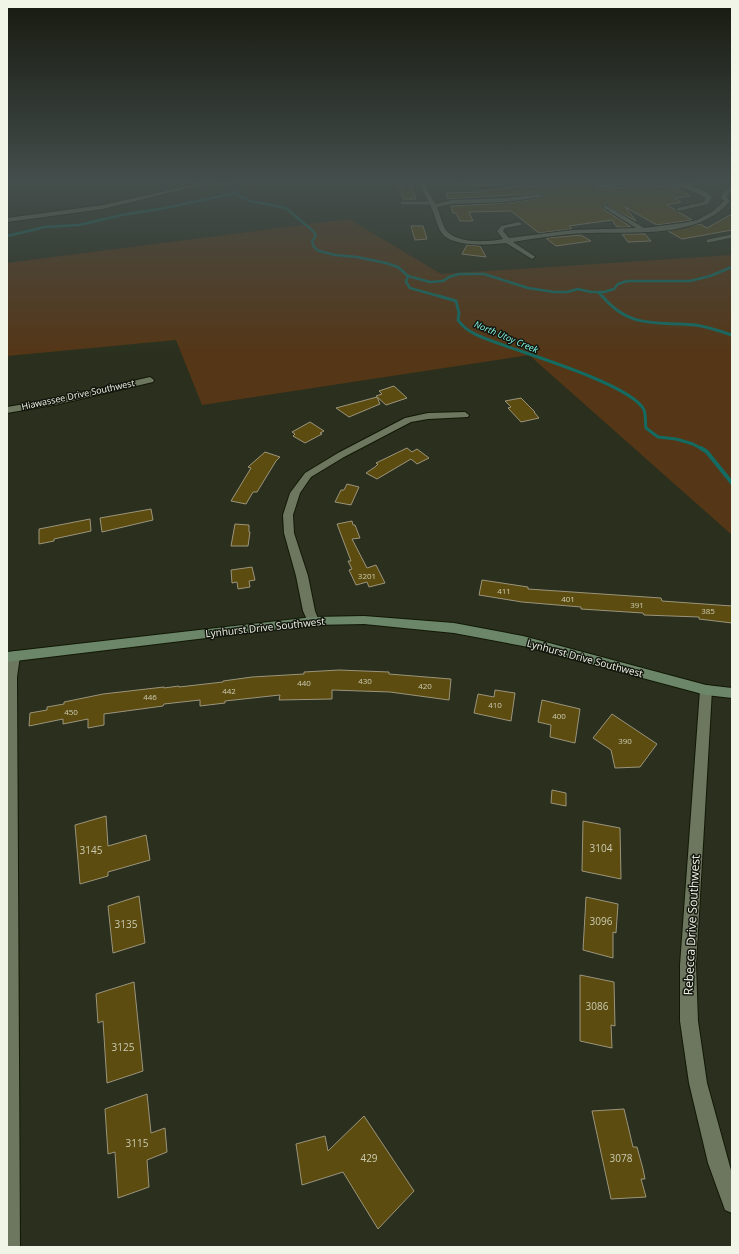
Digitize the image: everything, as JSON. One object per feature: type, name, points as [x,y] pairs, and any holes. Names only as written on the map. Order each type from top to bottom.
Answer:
[{"type":"street","points":[[460,240],[479,244],[519,240]]},
{"type":"street","points":[[508,241],[532,257]]},
{"type":"street","name":"Hiawassee Drive Southwest","points":[[7,410],[59,401],[150,380]]},
{"type":"street","points":[[313,621],[309,611],[302,576],[289,534],[288,515],[295,493],[308,475],[341,455],[408,420],[428,416],[465,415]]},
{"type":"street","name":"Lynhurst Drive Southwest","points":[[11,657],[313,621],[364,620],[454,628],[523,641],[706,690],[732,693]]},
{"type":"street","points":[[9,1247],[11,657]]},
{"type":"street","name":"Rebecca Drive Southwest","points":[[706,690],[688,966],[689,1021],[698,1083],[718,1164],[732,1203]]},
{"type":"lane","points":[[708,241],[715,240]]},
{"type":"shaded area","points":[[190,240],[383,240],[441,274],[732,255],[732,535],[529,355],[202,405],[176,340],[7,356],[7,263]]},
{"type":"building","points":[[548,240],[589,240],[591,241],[556,246]]},
{"type":"building","points":[[626,240],[650,240],[651,241],[628,242]]},
{"type":"building","points":[[467,245],[480,246],[486,257],[462,254]]},
{"type":"building","points":[[394,386],[407,398],[386,405],[376,396],[382,394],[379,391]]},
{"type":"building","points":[[377,397],[380,404],[349,417],[336,408]]},
{"type":"building","points":[[521,398],[539,418],[521,422],[508,408],[511,407],[505,401]]},
{"type":"building","points":[[310,422],[324,431],[320,433],[322,434],[305,443],[293,436],[295,434],[292,432]]},
{"type":"building","points":[[407,448],[412,452],[417,449],[429,458],[417,464],[411,459],[377,479],[366,473],[378,464],[376,463]]},
{"type":"building","points":[[265,452],[280,457],[257,492],[253,492],[246,504],[231,501],[251,468],[248,467]]},
{"type":"building","points":[[347,484],[359,487],[351,505],[335,502],[341,490],[344,490]]},
{"type":"building","points":[[151,509],[153,520],[102,532],[100,518]]},
{"type":"building","points":[[90,519],[91,531],[54,539],[54,541],[39,544],[39,529]]},
{"type":"building","points":[[352,521],[360,538],[352,539],[367,568],[376,565],[385,583],[369,587],[367,582],[356,585],[349,570],[352,569],[348,561],[351,561],[337,524]]},
{"type":"building","points":[[235,524],[249,525],[250,532],[248,546],[231,546]]},
{"type":"building","points":[[252,567],[255,580],[249,581],[250,587],[238,589],[237,582],[232,583],[231,570]]},
{"type":"building","points":[[482,580],[528,587],[528,589],[661,598],[662,601],[732,606],[732,623],[699,619],[699,617],[644,615],[643,613],[581,609],[581,607],[522,602],[479,595]]},
{"type":"building","points":[[339,670],[389,672],[389,674],[451,679],[449,700],[390,692],[332,690],[332,699],[279,700],[280,695],[225,701],[225,703],[200,706],[200,700],[164,704],[163,706],[104,714],[104,725],[88,728],[88,719],[63,724],[63,719],[29,726],[30,713],[47,710],[47,707],[64,704],[64,702],[103,694],[223,682],[252,677]]},
{"type":"building","points":[[495,690],[515,693],[511,721],[474,713],[478,694],[494,697]]},
{"type":"building","points":[[542,700],[580,709],[575,743],[550,737],[551,725],[538,722]]},
{"type":"building","points":[[612,714],[657,744],[640,767],[615,768],[611,750],[593,738]]},
{"type":"building","points":[[552,790],[566,793],[566,806],[551,803]]},
{"type":"building","points":[[106,816],[108,846],[146,835],[150,860],[108,872],[108,876],[80,884],[75,825]]},
{"type":"building","points":[[583,821],[620,828],[621,879],[582,871]]},
{"type":"building","points":[[139,896],[145,943],[113,953],[108,906]]},
{"type":"building","points":[[586,897],[618,904],[616,933],[613,932],[613,958],[583,950]]},
{"type":"building","points":[[580,975],[614,982],[615,1026],[611,1025],[612,1048],[580,1041]]},
{"type":"building","points":[[134,982],[143,1071],[107,1083],[103,1021],[98,1023],[96,994]]},
{"type":"building","points":[[147,1094],[151,1133],[165,1128],[167,1152],[147,1160],[149,1187],[118,1198],[115,1152],[108,1154],[105,1109]]},
{"type":"building","points":[[624,1109],[633,1147],[637,1147],[643,1169],[645,1179],[641,1179],[646,1197],[611,1199],[592,1111]]},
{"type":"building","points":[[364,1116],[414,1191],[378,1229],[343,1172],[302,1185],[296,1144],[325,1136],[328,1151]]},
{"type":"waterway","name":"North Utoy Creek","points":[[313,240],[312,242],[314,247],[319,251],[386,263],[398,267],[408,276]]},
{"type":"waterway","points":[[598,292],[614,289],[618,284],[627,281],[690,281],[710,276],[732,267]]},
{"type":"waterway","points":[[408,276],[430,282],[443,281],[449,277],[459,274],[484,274],[528,288],[554,292],[567,292],[578,289],[598,292]]},
{"type":"waterway","name":"North Utoy Creek","points":[[408,276],[406,282],[410,288],[442,297]]},
{"type":"waterway","points":[[598,292],[613,307],[634,319],[645,322],[696,325],[732,335]]},
{"type":"waterway","name":"North Utoy Creek","points":[[439,296],[456,301],[459,313],[458,320],[467,330],[486,339],[559,364],[622,391],[636,401],[644,410],[646,428],[658,437],[676,439],[693,444],[702,449]]},
{"type":"waterway","name":"North Utoy Creek","points":[[701,448],[707,452],[732,483]]}]
